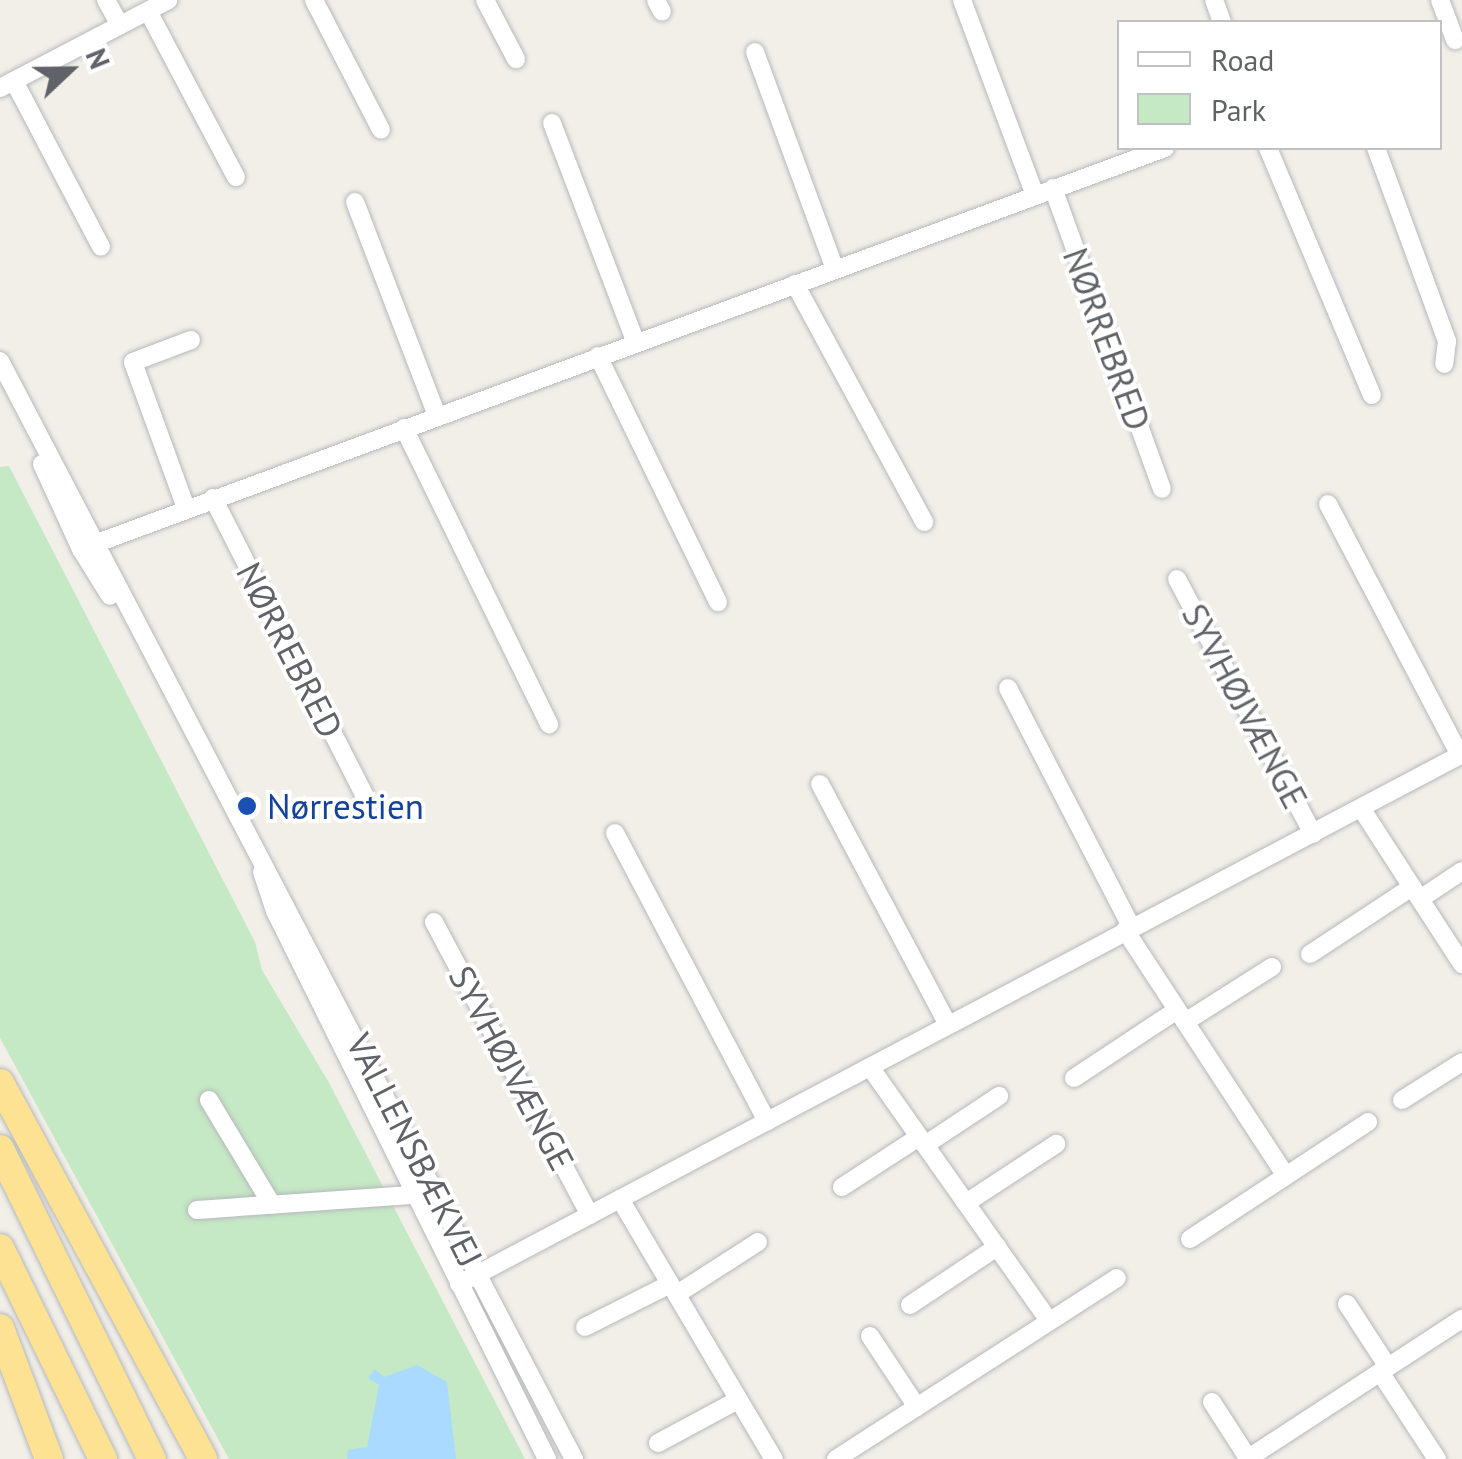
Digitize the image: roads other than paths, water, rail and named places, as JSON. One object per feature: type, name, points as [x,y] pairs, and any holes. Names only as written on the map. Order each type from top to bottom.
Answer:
[{"type":"highway","points":[[0,1083],[204,1459]]},
{"type":"highway","points":[[0,1150],[152,1459]]},
{"type":"highway","points":[[0,1248],[103,1459]]},
{"type":"highway","points":[[0,1328],[49,1459]]},
{"type":"street","points":[[106,0],[120,25]]},
{"type":"street","points":[[101,246],[7,85],[168,0]]},
{"type":"street","points":[[314,0],[381,130]]},
{"type":"street","points":[[484,0],[516,60]]},
{"type":"street","name":"NØRREBRED","points":[[962,0],[1044,192],[1162,489]]},
{"type":"street","points":[[1440,0],[1452,41]]},
{"type":"street","points":[[148,10],[236,177]]},
{"type":"street","points":[[755,52],[836,269]]},
{"type":"street","points":[[552,123],[636,343]]},
{"type":"street","points":[[87,546],[1160,150]]},
{"type":"street","points":[[1269,150],[1372,395]]},
{"type":"street","points":[[1377,150],[1447,341],[1444,364]]},
{"type":"street","points":[[355,202],[437,416]]},
{"type":"street","points":[[796,284],[924,522]]},
{"type":"street","points":[[186,508],[134,362],[190,340]]},
{"type":"street","points":[[598,356],[718,602]]},
{"type":"street","name":"VALLENSBÆKVEJ","points":[[1,364],[87,546],[184,711],[574,1459]]},
{"type":"street","points":[[404,428],[549,724]]},
{"type":"street","name":"NØRREBRED","points":[[213,498],[368,802]]},
{"type":"street","name":"SYVHØJVÆNGE","points":[[459,1284],[1461,754],[1328,504]]},
{"type":"street","name":"SYVHØJVÆNGE","points":[[1178,579],[1313,834]]},
{"type":"street","points":[[1008,688],[1128,928],[1286,1176]]},
{"type":"street","points":[[820,784],[948,1026]]},
{"type":"street","name":"SYVHØJVÆNGE","points":[[1361,808],[1462,964]]},
{"type":"street","points":[[615,833],[767,1121]]},
{"type":"street","name":"VALLENSBÆKVEJ","points":[[252,843],[275,912],[547,1459]]},
{"type":"street","points":[[1310,954],[1462,871]]},
{"type":"street","name":"SYVHØJVÆNGE","points":[[434,922],[590,1215]]},
{"type":"street","points":[[1074,1078],[1272,967]]},
{"type":"street","points":[[1402,1100],[1462,1062]]},
{"type":"street","points":[[870,1067],[1049,1321]]},
{"type":"street","points":[[842,1187],[999,1096]]},
{"type":"street","points":[[209,1100],[272,1205]]},
{"type":"street","points":[[1190,1239],[1368,1122]]},
{"type":"street","points":[[966,1203],[1056,1144]]},
{"type":"street","points":[[197,1210],[414,1195]]},
{"type":"street","points":[[620,1199],[774,1459]]},
{"type":"street","points":[[586,1327],[674,1289],[758,1242]]},
{"type":"street","points":[[910,1305],[997,1247]]},
{"type":"street","points":[[836,1459],[1117,1278]]},
{"type":"street","points":[[1347,1304],[1437,1459]]},
{"type":"street","points":[[1212,1402],[1257,1456],[1462,1319]]},
{"type":"street","points":[[870,1336],[916,1407]]},
{"type":"street","points":[[658,1443],[738,1400]]},
{"type":"water","points":[[417,1365],[447,1382],[456,1459],[347,1459],[348,1450],[367,1447],[379,1385],[368,1378],[375,1369],[384,1377]]},
{"type":"place","name":"Nørrestien","points":[[247,806]]}]
